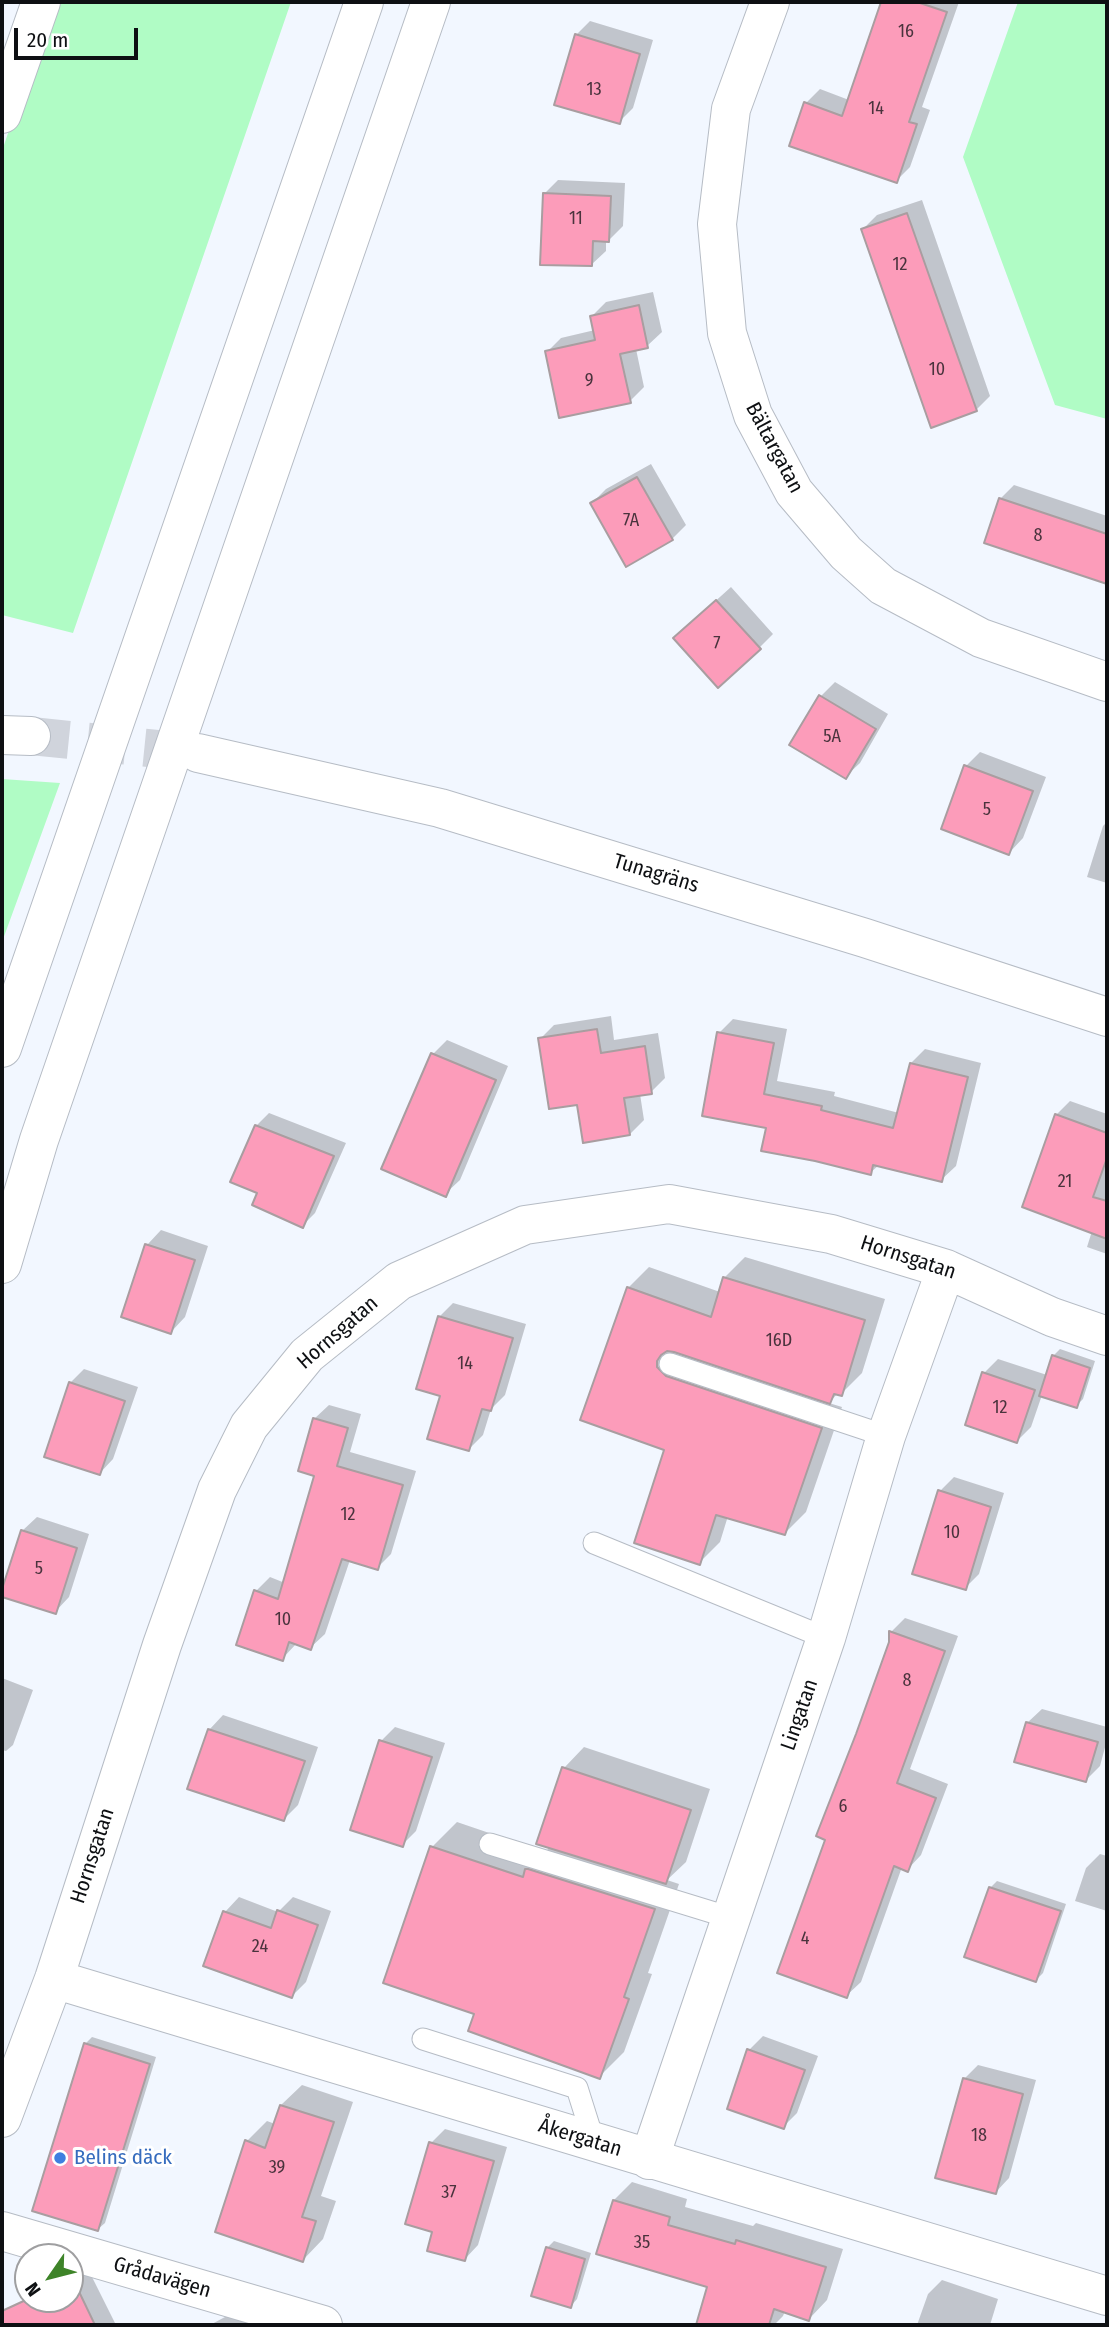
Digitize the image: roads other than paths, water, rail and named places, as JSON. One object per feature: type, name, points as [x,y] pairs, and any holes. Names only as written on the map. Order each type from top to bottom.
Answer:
[{"type":"main road","points":[[2,114],[41,2]]},
{"type":"main road","points":[[2,1048],[364,2]]},
{"type":"main road","points":[[2,1264],[39,1140],[431,2]]},
{"type":"main road","name":"Bältargatan","points":[[769,2],[731,109],[718,224],[727,333],[753,415],[794,492],[846,553],[883,586],[981,638],[1107,682]]},
{"type":"main road","name":"Tunagräns","points":[[198,753],[440,808],[865,937],[1107,1017]]},
{"type":"main road","name":"Hornsgatan","points":[[2,2118],[54,1979],[162,1645],[217,1490],[249,1426],[307,1355],[399,1281],[525,1225],[669,1204],[831,1234],[946,1269],[1052,1317],[1107,1336]]},
{"type":"main road","name":"Lingatan","points":[[649,2160],[827,1638],[886,1436],[946,1269]]},
{"type":"main road","name":"Åkergatan","points":[[54,1979],[1107,2296]]},
{"type":"main road","name":"Grådavägen","points":[[2,2231],[323,2325]]},
{"type":"lane","points":[[670,1364],[886,1436]]},
{"type":"lane","points":[[594,1544],[827,1638]]},
{"type":"lane","points":[[490,1844],[731,1918]]},
{"type":"lane","points":[[424,2039],[577,2088],[594,2142]]},
{"type":"tunnel","points":[[31,736],[198,753]]},
{"type":"place","name":"Belins däck","points":[[60,2158]]}]
